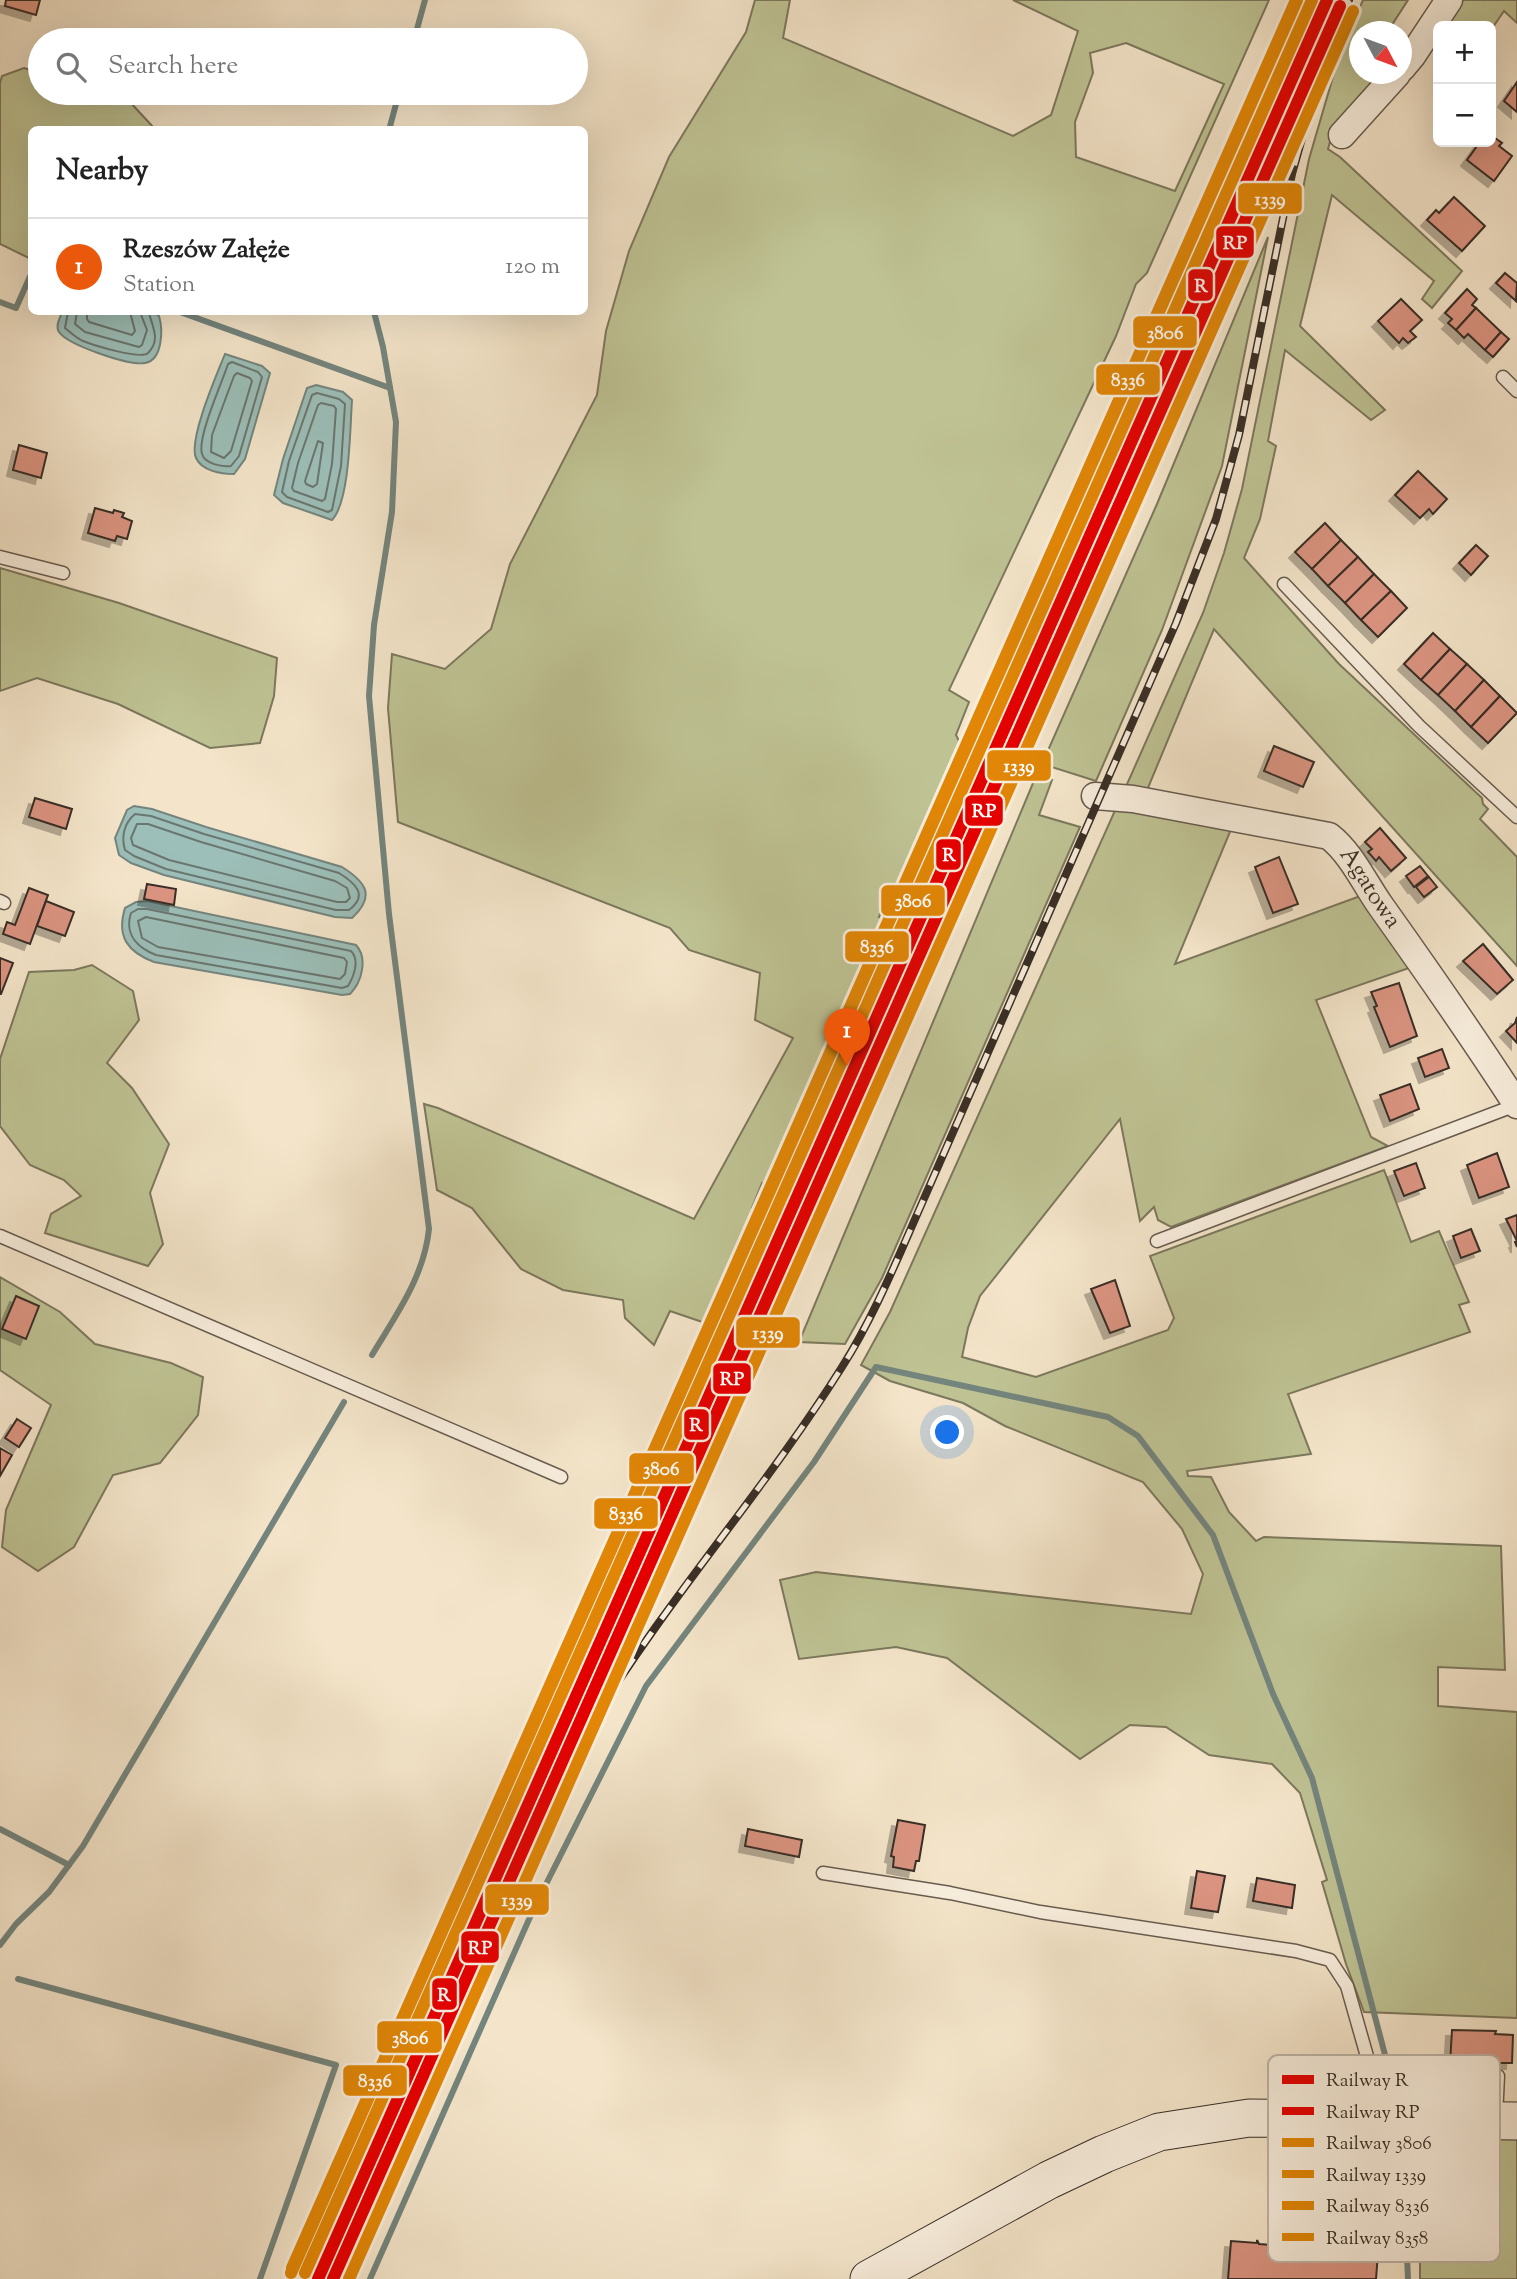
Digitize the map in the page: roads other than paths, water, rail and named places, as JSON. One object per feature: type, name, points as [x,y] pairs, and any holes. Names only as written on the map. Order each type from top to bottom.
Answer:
[{"type":"street","points":[[1412,56],[1449,0]]},
{"type":"street","points":[[1342,135],[1388,84]]},
{"type":"street","name":"Agatowa","points":[[1095,796],[1133,799],[1329,836],[1341,845],[1517,1105]]},
{"type":"street","points":[[869,2279],[1049,2180],[1104,2154],[1159,2132],[1249,2118],[1268,2118]]},
{"type":"lane","points":[[1503,377],[1517,391]]},
{"type":"lane","points":[[0,557],[64,573]]},
{"type":"lane","points":[[1284,584],[1419,726],[1517,817]]},
{"type":"lane","points":[[1157,1241],[1517,1105]]},
{"type":"lane","points":[[0,1236],[561,1477]]},
{"type":"lane","points":[[823,1873],[950,1893],[1040,1912],[1296,1951],[1330,1960],[1347,1986],[1367,2055]]},
{"type":"lane","points":[[1500,2086],[1507,2121]]},
{"type":"water","points":[[61,315],[157,315],[161,336],[158,350],[151,361],[137,363],[113,358],[74,343],[59,332]]},
{"type":"water","points":[[225,354],[262,366],[270,373],[245,459],[234,474],[207,469],[196,458],[195,449],[204,407]]},
{"type":"water","points":[[316,385],[343,392],[352,400],[346,481],[338,511],[332,520],[283,503],[274,495],[307,388]]},
{"type":"water","points":[[134,806],[152,809],[342,867],[362,884],[366,896],[364,903],[352,918],[335,917],[164,875],[131,863],[119,855],[115,838],[127,810]]},
{"type":"water","points":[[147,901],[356,945],[363,963],[360,977],[350,994],[342,995],[154,962],[131,948],[123,935],[122,927],[125,908],[136,902]]},
{"type":"waterway","points":[[417,28],[425,0]]},
{"type":"waterway","points":[[390,126],[396,105]]},
{"type":"waterway","points":[[0,302],[16,308],[28,281]]},
{"type":"waterway","points":[[188,315],[390,388]]},
{"type":"waterway","points":[[372,1355],[415,1279],[429,1229],[389,914],[369,696],[374,625],[392,512],[396,422],[375,315]]},
{"type":"waterway","points":[[370,2279],[534,1908],[646,1686],[814,1462],[876,1367],[1108,1417],[1138,1436],[1213,1535],[1273,1694],[1312,1778],[1385,2055]]},
{"type":"waterway","points":[[0,1945],[16,1924],[49,1892],[83,1846],[344,1402]]},
{"type":"waterway","points":[[0,1829],[69,1865]]},
{"type":"waterway","points":[[18,1979],[336,2065],[260,2279]]},
{"type":"waterway","points":[[1407,2262],[1408,2279]]},
{"type":"railway","points":[[339,2279],[537,1831],[577,1749],[652,1632],[812,1413],[862,1333],[896,1262],[1176,623],[1216,519],[1239,435],[1292,174],[1319,78],[1349,0]]},
{"type":"rail line","name":"8336","points":[[292,2268],[1296,0]]},
{"type":"rail line","name":"8358","points":[[291,2273],[1297,0]]},
{"type":"rail line","name":"3806","points":[[305,2273],[1312,0]]},
{"type":"rail line","name":"R","points":[[318,2279],[1327,0]]},
{"type":"rail line","name":"RP","points":[[333,2279],[1340,6]]},
{"type":"rail line","name":"1339","points":[[349,2279],[1353,11]]},
{"type":"place","name":"Rzeszów Załęże","points":[[847,1066]]}]
